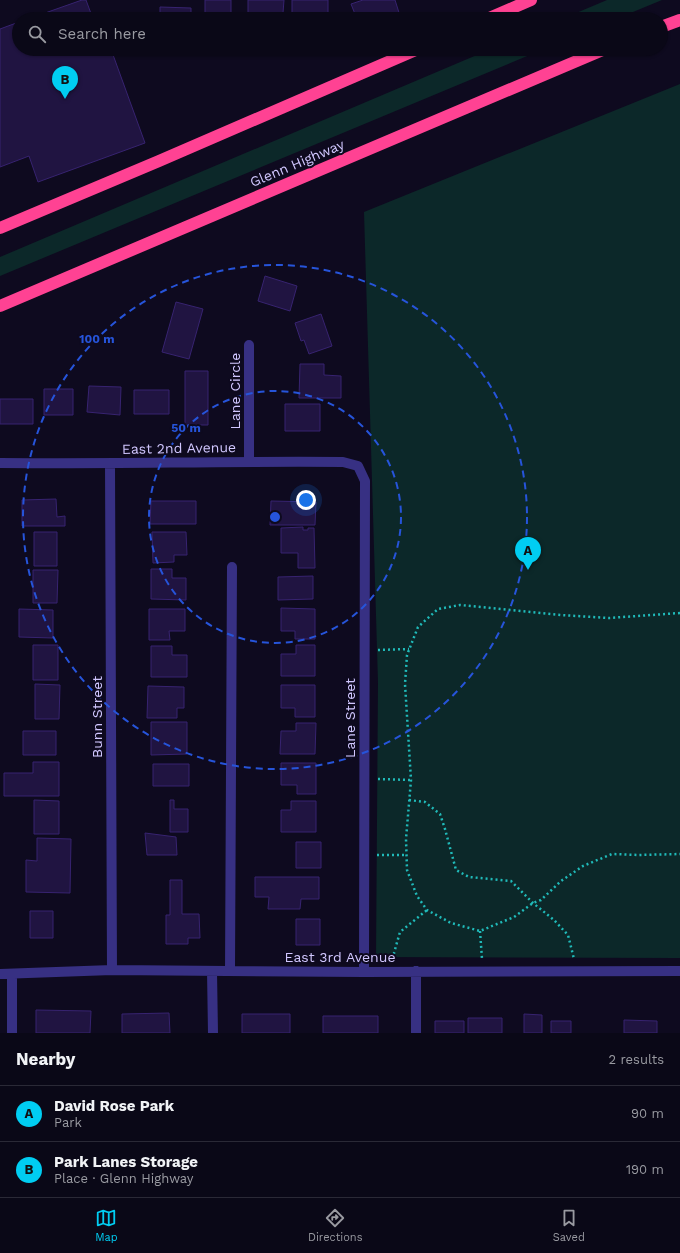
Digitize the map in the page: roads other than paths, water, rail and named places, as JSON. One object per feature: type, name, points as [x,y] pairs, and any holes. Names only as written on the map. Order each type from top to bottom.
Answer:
[{"type":"highway","points":[[503,12],[531,0]]},
{"type":"highway","points":[[668,24],[680,20]]},
{"type":"highway","points":[[0,228],[402,56]]},
{"type":"highway","name":"Glenn Highway","points":[[0,306],[589,56]]},
{"type":"street","name":"Lane Circle","points":[[249,461],[250,345]]},
{"type":"street","name":"East 2nd Avenue","points":[[0,463],[110,464],[249,461],[343,462],[358,466]]},
{"type":"street","name":"Bunn Street","points":[[110,464],[112,970]]},
{"type":"street","name":"Lane Street","points":[[358,466],[365,481],[364,972]]},
{"type":"street","points":[[230,971],[232,567]]},
{"type":"street","name":"East 3rd Avenue","points":[[0,974],[112,970],[680,972]]},
{"type":"street","points":[[212,971],[213,1033]]},
{"type":"street","points":[[416,971],[416,1033]]},
{"type":"street","points":[[12,974],[12,1033]]},
{"type":"place","name":"Park Lanes Storage","points":[[65,99]]},
{"type":"place","name":"David Rose Park","points":[[528,570]]}]
